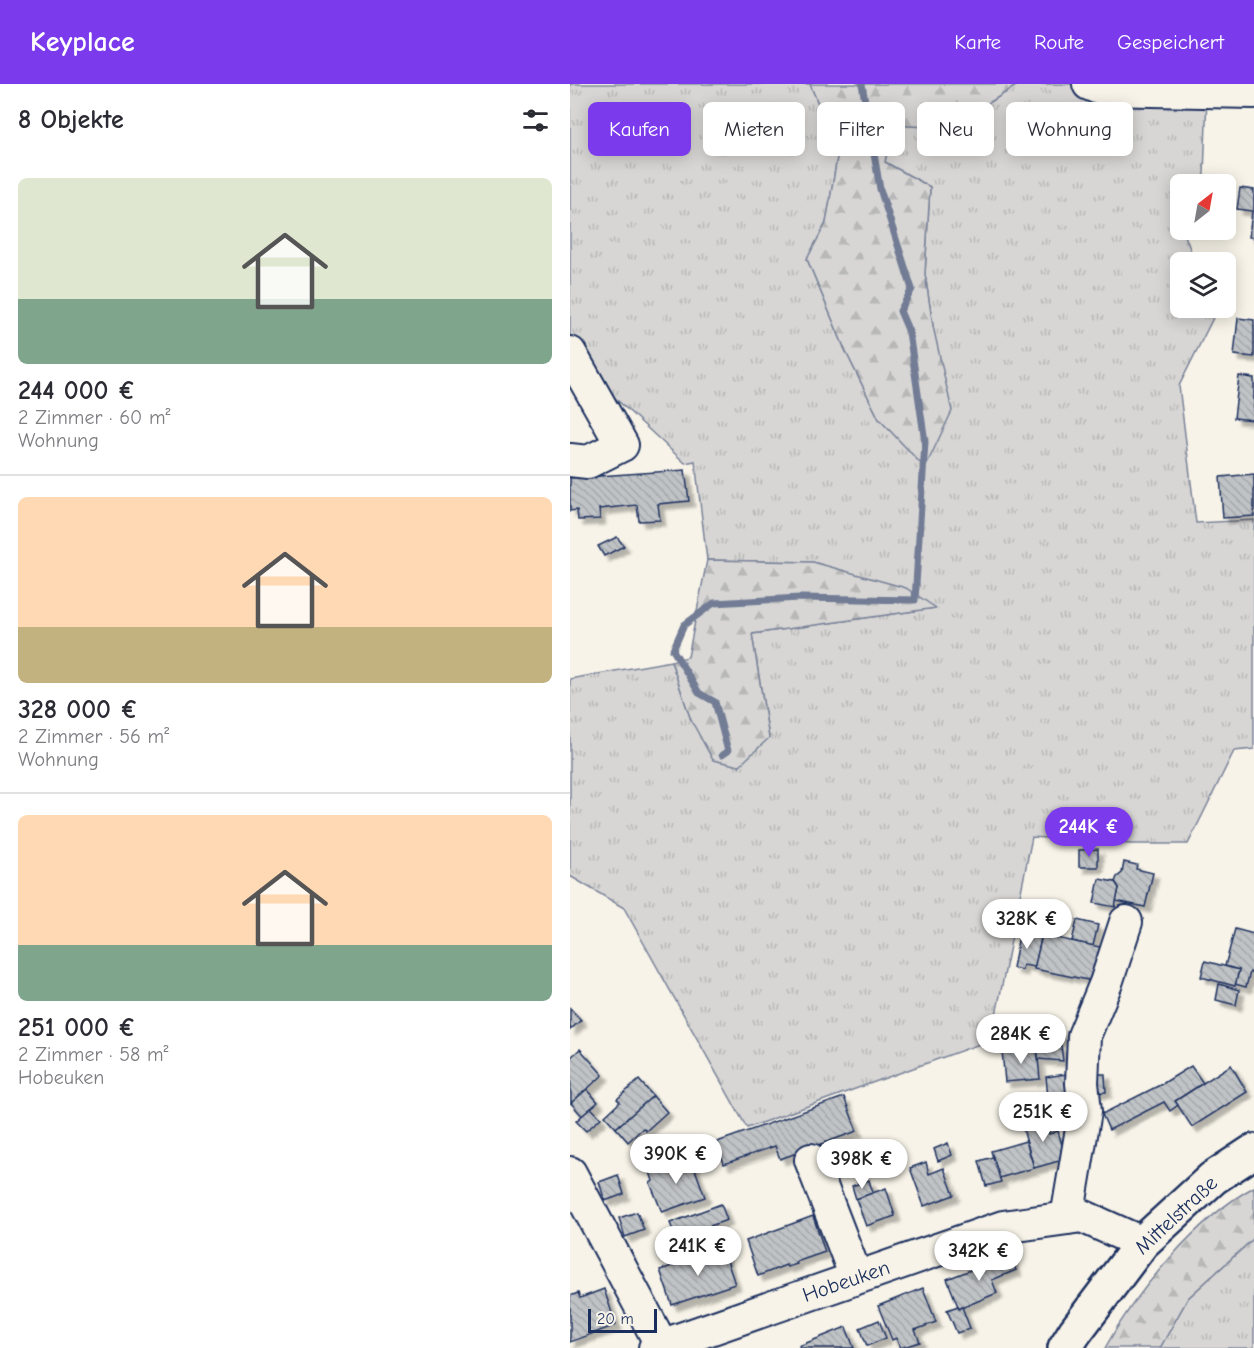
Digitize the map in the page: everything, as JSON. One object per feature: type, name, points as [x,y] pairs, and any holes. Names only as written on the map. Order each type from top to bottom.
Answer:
[{"type":"main road","name":"Mittelstraße","points":[[1065,1348],[1142,1242],[1206,1184],[1254,1150]]},
{"type":"street","points":[[1089,84],[1101,89],[1254,92]]},
{"type":"street","points":[[570,460],[588,462],[622,445],[572,364]]},
{"type":"street","points":[[1067,1218],[1085,1111],[1082,1083],[1084,1036],[1106,982],[1126,922]]},
{"type":"street","points":[[811,1160],[856,1277]]},
{"type":"street","points":[[570,1173],[660,1347]]},
{"type":"street","name":"Hobeuken","points":[[660,1347],[1003,1227],[1082,1216],[1142,1242]]},
{"type":"green space","points":[[570,84],[810,84],[817,102],[817,156],[837,156],[826,223],[807,259],[846,352],[879,419],[933,326],[925,274],[930,187],[885,162],[886,156],[905,156],[905,126],[917,126],[917,156],[994,156],[994,102],[990,102],[1019,84],[1078,84],[1207,97],[1204,174],[1170,174],[1170,240],[1187,240],[1191,252],[1170,252],[1170,318],[1213,318],[1179,386],[1196,523],[1254,520],[1254,749],[1234,751],[1188,844],[1131,844],[1032,837],[991,1040],[747,1128],[624,908],[570,876],[570,679],[671,661],[691,720],[769,737],[752,634],[935,608],[813,562],[707,560],[695,461],[685,463],[588,373],[570,339]]},
{"type":"green space","points":[[810,84],[1019,84],[990,102],[917,102],[917,126],[905,126],[905,102],[817,102]]},
{"type":"green space","points":[[837,156],[886,156],[885,162],[930,187],[925,274],[933,326],[952,411],[925,468],[879,419],[846,352],[807,259],[826,223]]},
{"type":"green space","points":[[707,560],[813,562],[906,588],[936,608],[752,634],[769,738],[739,766],[713,760],[691,720],[671,661],[688,657]]},
{"type":"green space","points":[[1254,1187],[1254,1238],[1188,1298],[1160,1348],[1105,1348],[1133,1304],[1170,1258],[1211,1217]]},
{"type":"green space","points":[[1254,1238],[1254,1348],[1160,1348],[1188,1298]]},
{"type":"building","points":[[1240,188],[1254,190],[1254,238],[1249,237],[1252,211],[1237,209]]},
{"type":"building","points":[[1238,318],[1254,320],[1254,357],[1234,355]]},
{"type":"building","points":[[1239,376],[1254,378],[1254,420],[1234,418]]},
{"type":"building","points":[[685,470],[689,501],[658,504],[660,520],[639,521],[637,505],[599,509],[600,519],[578,520],[577,510],[570,511],[570,478]]},
{"type":"building","points":[[1254,474],[1254,516],[1223,518],[1220,477]]},
{"type":"building","points":[[617,537],[624,546],[604,556],[598,546]]},
{"type":"building","points":[[1098,849],[1098,867],[1079,867],[1079,850]]},
{"type":"building","points":[[1124,862],[1137,865],[1136,869],[1153,873],[1145,907],[1116,901],[1119,888],[1115,882],[1122,873]]},
{"type":"building","points":[[1099,879],[1115,882],[1119,888],[1115,907],[1094,903]]},
{"type":"building","points":[[1077,920],[1098,925],[1093,946],[1072,941]]},
{"type":"building","points":[[1235,929],[1254,934],[1254,974],[1250,972],[1246,987],[1235,984],[1239,970],[1225,966]]},
{"type":"building","points":[[1020,930],[1042,935],[1035,967],[1023,965],[1022,970],[1013,968]]},
{"type":"building","points":[[1042,935],[1100,947],[1093,981],[1034,969]]},
{"type":"building","points":[[1205,961],[1239,970],[1235,986],[1201,977]]},
{"type":"building","points":[[1219,984],[1239,990],[1236,1005],[1216,1000]]},
{"type":"building","points":[[570,1008],[581,1020],[570,1030]]},
{"type":"building","points":[[993,1025],[1001,1026],[1000,1039],[992,1039]]},
{"type":"building","points":[[1060,1031],[1061,1041],[1042,1043],[1041,1033]]},
{"type":"building","points":[[1061,1045],[1063,1061],[1038,1059],[1037,1047]]},
{"type":"building","points":[[1037,1047],[1040,1079],[1005,1082],[1002,1051]]},
{"type":"building","points":[[580,1049],[603,1075],[571,1103],[570,1058]]},
{"type":"building","points":[[1231,1065],[1247,1092],[1192,1127],[1175,1101]]},
{"type":"building","points":[[1191,1066],[1203,1083],[1175,1101],[1178,1105],[1170,1111],[1164,1102],[1109,1130],[1102,1114],[1162,1084]]},
{"type":"building","points":[[1066,1074],[1069,1105],[1049,1108],[1046,1077]]},
{"type":"building","points":[[1095,1074],[1105,1074],[1106,1092],[1095,1093]]},
{"type":"building","points":[[639,1080],[653,1096],[616,1128],[605,1116],[620,1102],[617,1099]]},
{"type":"building","points":[[587,1089],[598,1102],[582,1116],[571,1103]]},
{"type":"building","points":[[653,1096],[667,1112],[646,1131],[643,1128],[628,1142],[616,1128]]},
{"type":"building","points":[[844,1097],[857,1131],[780,1159],[775,1146],[724,1164],[717,1142]]},
{"type":"building","points":[[1039,1101],[1044,1115],[1021,1122],[1017,1108]]},
{"type":"building","points":[[591,1108],[601,1118],[586,1131],[576,1121]]},
{"type":"building","points":[[1044,1115],[1049,1134],[1058,1131],[1066,1159],[1034,1168],[1021,1122]]},
{"type":"building","points":[[1026,1141],[1034,1168],[999,1178],[991,1151]]},
{"type":"building","points":[[948,1143],[952,1155],[938,1161],[934,1149]]},
{"type":"building","points":[[993,1157],[1001,1182],[986,1186],[979,1161]]},
{"type":"building","points":[[691,1158],[705,1197],[662,1212],[650,1183],[653,1181],[650,1172]]},
{"type":"building","points":[[926,1162],[929,1174],[944,1168],[954,1195],[924,1206],[910,1168]]},
{"type":"building","points":[[618,1175],[624,1194],[605,1201],[599,1182]]},
{"type":"building","points":[[869,1180],[873,1193],[856,1199],[852,1186]]},
{"type":"building","points":[[886,1188],[895,1216],[866,1226],[856,1199]]},
{"type":"building","points":[[721,1204],[727,1220],[676,1238],[670,1223]]},
{"type":"building","points":[[637,1212],[644,1230],[625,1237],[619,1218]]},
{"type":"building","points":[[813,1216],[825,1252],[796,1262],[797,1264],[787,1267],[786,1265],[758,1276],[746,1241]]},
{"type":"building","points":[[723,1249],[735,1284],[672,1305],[660,1270]]},
{"type":"building","points":[[1010,1255],[1016,1270],[992,1280],[997,1293],[959,1309],[947,1279]]},
{"type":"building","points":[[923,1288],[936,1322],[915,1330],[920,1342],[900,1348],[896,1338],[892,1340],[878,1306]]},
{"type":"building","points":[[604,1289],[616,1325],[570,1342],[570,1296],[578,1293],[580,1298]]},
{"type":"building","points":[[958,1306],[959,1309],[962,1307],[970,1328],[957,1333],[947,1310]]},
{"type":"building","points":[[879,1320],[886,1338],[867,1346],[860,1328]]},
{"type":"building","points":[[846,1327],[854,1348],[800,1348],[799,1346]]},
{"type":"waterway","points":[[722,755],[728,751],[715,702],[699,693],[673,650],[684,625],[714,603],[800,598],[915,600],[925,442],[909,332],[900,311],[912,289],[880,189],[862,84]]}]
